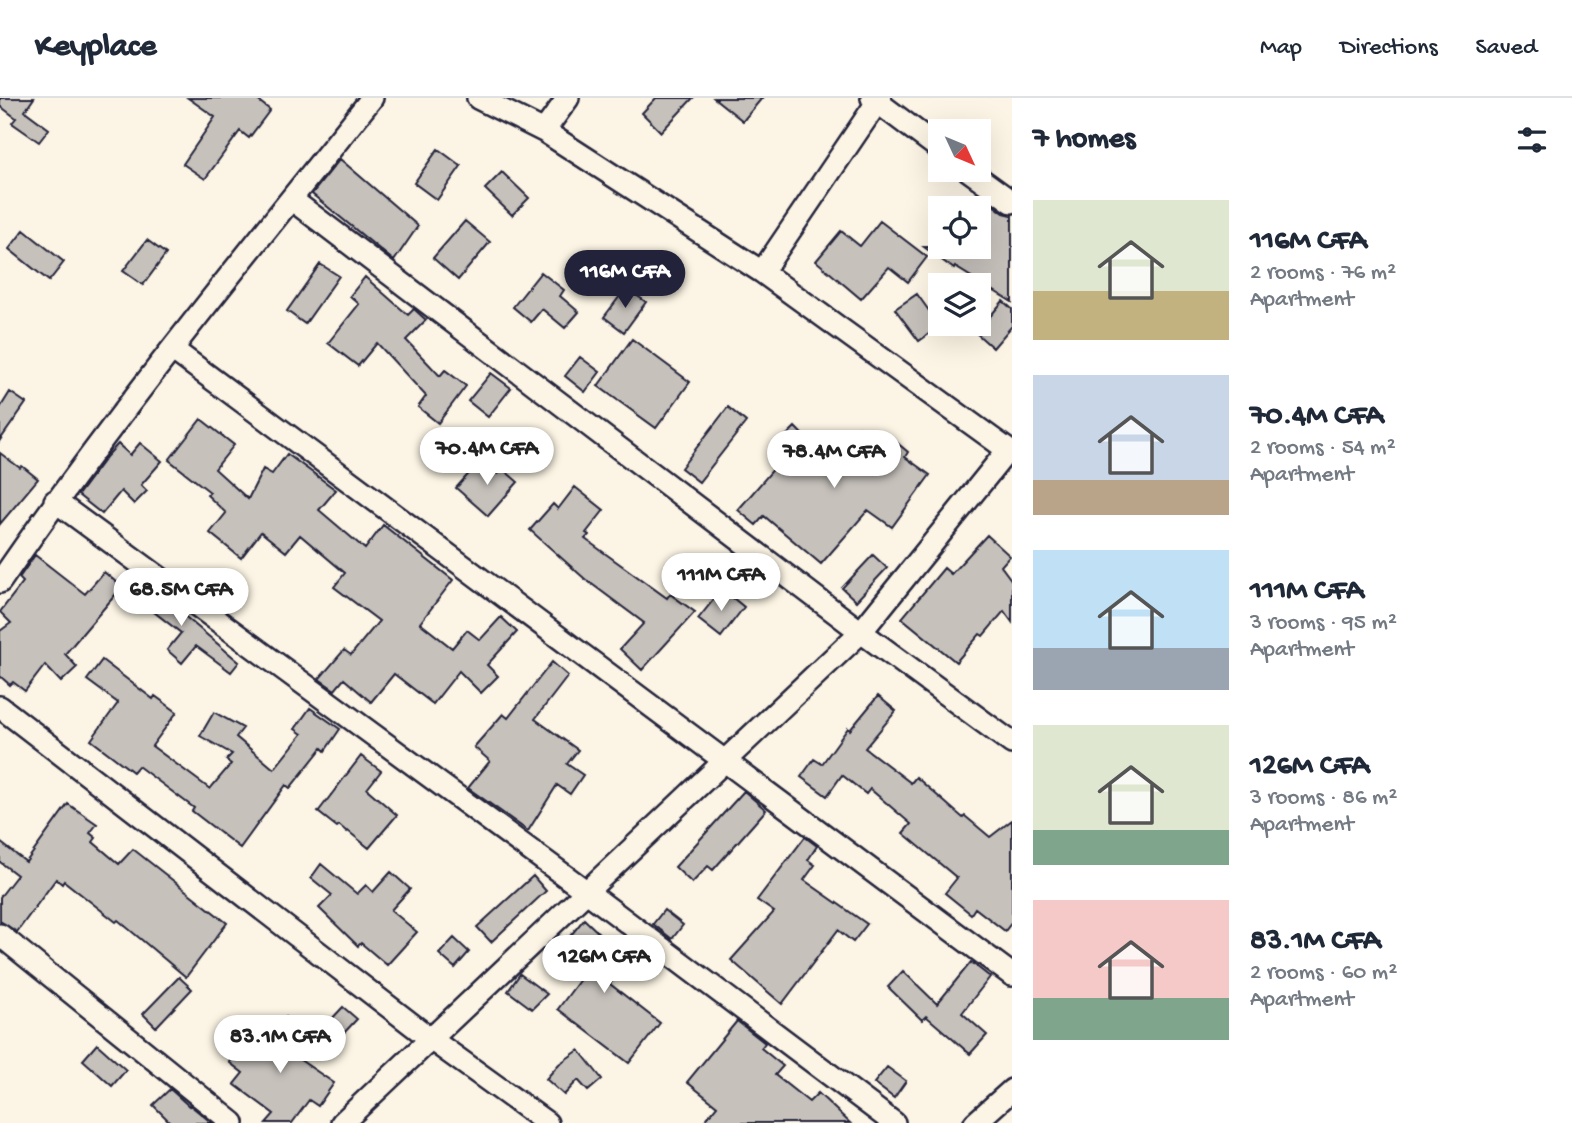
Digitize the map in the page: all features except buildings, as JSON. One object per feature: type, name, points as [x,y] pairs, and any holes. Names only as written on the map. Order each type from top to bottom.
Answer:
[{"type":"street","points":[[0,582],[55,501],[372,98]]},
{"type":"street","points":[[342,1123],[861,632],[1010,452],[762,272],[544,131],[478,98]]},
{"type":"street","points":[[544,131],[568,98]]},
{"type":"street","points":[[762,272],[876,99],[928,140]]},
{"type":"street","points":[[984,182],[1012,202]]},
{"type":"street","points":[[291,199],[861,632],[1012,743]]},
{"type":"street","points":[[172,349],[1012,975]]},
{"type":"street","points":[[55,501],[587,892],[894,1123]]},
{"type":"street","points":[[0,707],[432,1040],[547,1123]]},
{"type":"street","points":[[0,935],[233,1123]]},
{"type":"street","points":[[975,1123],[1012,1090]]}]
